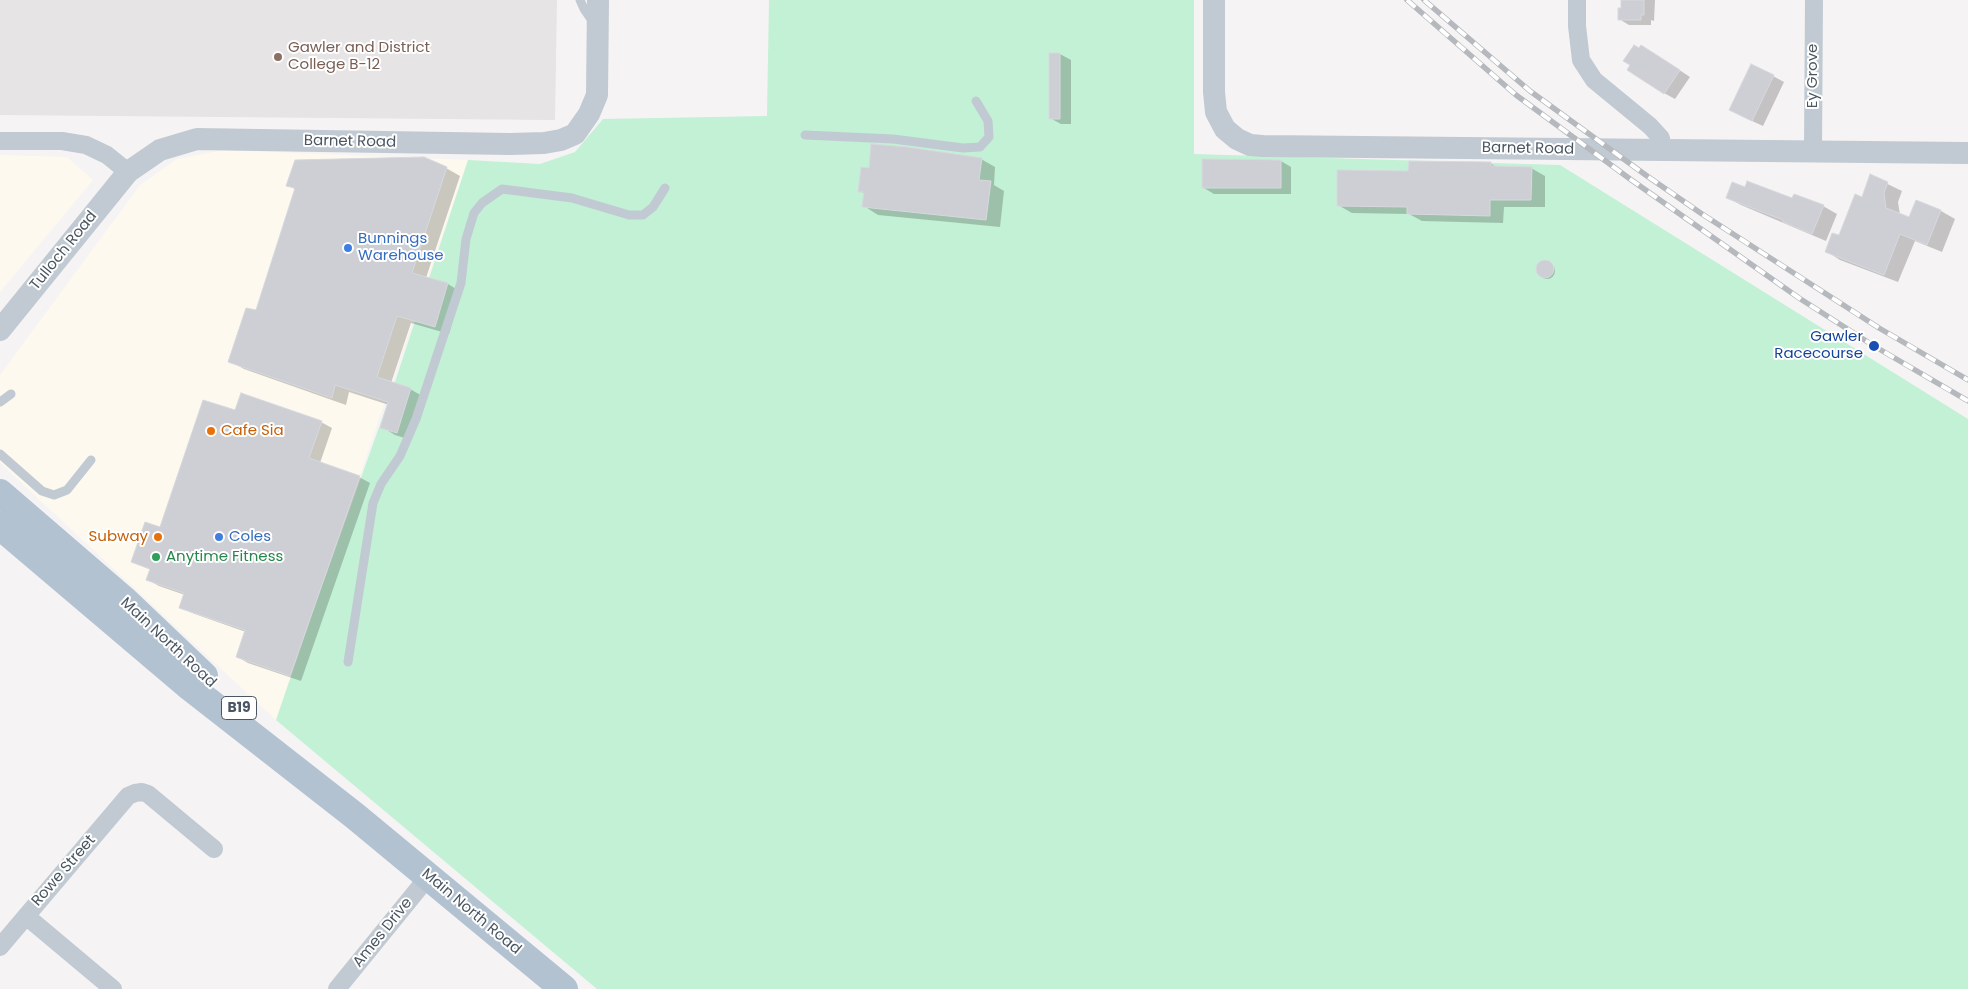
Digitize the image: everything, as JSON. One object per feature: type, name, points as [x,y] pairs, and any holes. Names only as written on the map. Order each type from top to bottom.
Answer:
[{"type":"main road","name":"Main North Road","points":[[0,493],[122,599],[355,816]]},
{"type":"main road","name":"Main North Road","points":[[0,526],[190,687],[355,816],[564,989]]},
{"type":"street","name":"Barnet Road","points":[[128,172],[160,150],[197,140],[500,144],[544,143],[561,140],[575,134],[584,125],[597,95],[598,0]]},
{"type":"street","name":"Barnet Road","points":[[1214,0],[1214,92],[1216,112],[1225,129],[1237,139],[1250,145],[1968,153]]},
{"type":"street","points":[[1577,0],[1577,26],[1581,60],[1594,80],[1650,126],[1661,138],[1662,150]]},
{"type":"street","name":"Ey Grove","points":[[1813,152],[1814,0]]},
{"type":"street","points":[[0,141],[62,141],[86,145],[107,155],[128,172]]},
{"type":"street","name":"Tulloch Road","points":[[0,330],[128,172]]},
{"type":"street","name":"Rowe Street","points":[[0,947],[128,796],[142,792],[148,794],[214,849]]},
{"type":"street","name":"Ames Drive","points":[[337,989],[428,877]]},
{"type":"street","points":[[26,916],[113,989]]},
{"type":"lane","points":[[580,0],[597,28]]},
{"type":"lane","points":[[805,135],[893,139],[963,148],[980,147],[989,137],[988,120],[976,101]]},
{"type":"lane","points":[[348,662],[373,503],[381,484],[400,456],[416,419],[461,283],[466,239],[474,212],[482,203],[502,189],[572,198],[629,215],[643,215],[653,207],[665,188]]},
{"type":"lane","points":[[0,402],[11,394]]},
{"type":"lane","points":[[0,454],[42,491],[54,495],[67,490],[91,460]]},
{"type":"shaded area","name":"Gawler and District College B-12","points":[[0,0],[557,0],[555,120],[0,115]]},
{"type":"shaded area","points":[[224,150],[468,160],[276,720],[0,463],[0,375],[140,185],[177,159]]},
{"type":"shaded area","points":[[0,155],[67,157],[93,180],[0,292]]},
{"type":"green space","points":[[769,0],[1194,0],[1194,154],[1560,165],[1968,419],[1968,989],[597,989],[276,720],[391,394],[468,160],[540,164],[575,152],[603,119],[767,116]]},
{"type":"building","points":[[1621,0],[1644,0],[1644,15],[1641,15],[1641,20],[1618,20],[1618,8],[1621,8]]},
{"type":"building","points":[[1634,45],[1639,48],[1641,45],[1680,70],[1664,94],[1627,70],[1630,65],[1623,61]]},
{"type":"building","points":[[1049,53],[1060,53],[1060,119],[1049,119]]},
{"type":"building","points":[[1751,64],[1774,75],[1752,121],[1729,110]]},
{"type":"building","points":[[871,144],[907,147],[982,158],[979,180],[991,181],[986,220],[862,207],[864,192],[858,192],[861,167],[869,168]]},
{"type":"building","name":"Bunnings Warehouse","points":[[424,157],[447,167],[412,273],[448,283],[435,327],[397,316],[377,377],[411,388],[397,433],[380,428],[388,402],[335,385],[332,398],[228,362],[246,308],[256,310],[295,188],[286,186],[295,160]]},
{"type":"building","points":[[1202,159],[1281,160],[1281,188],[1202,188]]},
{"type":"building","points":[[1409,161],[1491,162],[1491,166],[1532,167],[1531,200],[1490,200],[1490,216],[1407,214],[1407,207],[1337,206],[1337,170],[1408,171]]},
{"type":"building","points":[[1870,174],[1888,182],[1884,193],[1886,208],[1909,217],[1916,200],[1941,210],[1927,245],[1900,234],[1884,275],[1825,252],[1832,233],[1839,235],[1855,194],[1862,197]]},
{"type":"building","points":[[1747,181],[1792,198],[1794,194],[1824,205],[1812,234],[1783,222],[1783,220],[1726,198],[1732,182],[1745,187]]},
{"type":"building","points":[[1545,260],[1551,263],[1554,269],[1551,275],[1545,278],[1539,275],[1536,269],[1539,263]]},
{"type":"building","points":[[241,393],[322,421],[309,458],[360,476],[290,676],[236,657],[245,630],[179,608],[184,593],[146,580],[150,569],[131,562],[145,522],[160,527],[203,400],[235,410]]},
{"type":"railway","points":[[1407,0],[1516,95],[1630,179],[1799,298],[1874,346],[1968,401]]},
{"type":"railway","points":[[1424,0],[1530,91],[1647,176],[1702,214],[1879,328],[1968,380]]},
{"type":"place","name":"Gawler and District College B-12","points":[[278,57]]},
{"type":"place","name":"Bunnings Warehouse","points":[[348,248]]},
{"type":"place","name":"Gawler Racecourse","points":[[1874,346]]},
{"type":"place","name":"Cafe Sia","points":[[211,431]]},
{"type":"place","name":"Subway","points":[[158,537]]},
{"type":"place","name":"Coles","points":[[219,537]]},
{"type":"place","name":"Anytime Fitness","points":[[156,557]]}]
